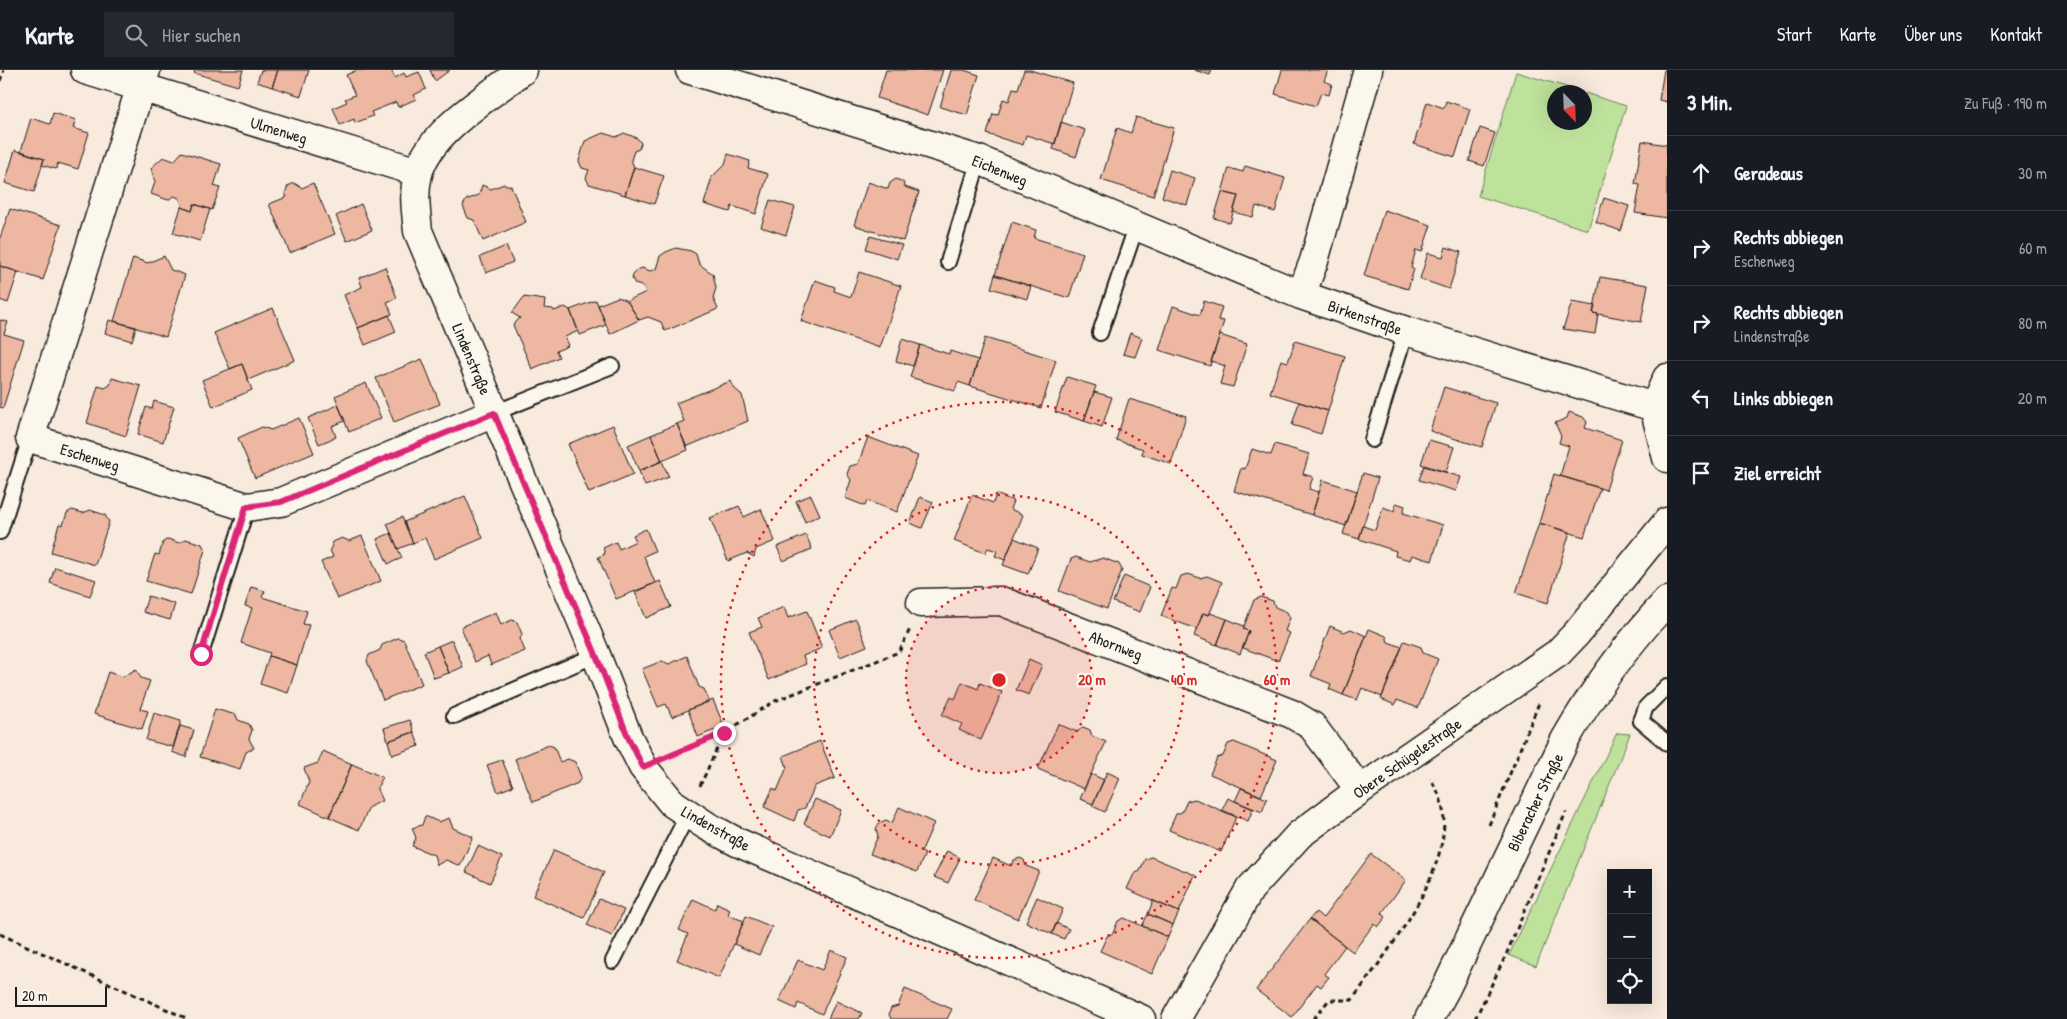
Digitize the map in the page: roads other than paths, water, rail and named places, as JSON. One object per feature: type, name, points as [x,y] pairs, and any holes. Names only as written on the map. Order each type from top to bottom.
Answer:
[{"type":"street","name":"Ulmenweg","points":[[85,70],[144,79],[418,172]]},
{"type":"street","name":"Lindenstraße","points":[[523,70],[457,121],[429,150],[418,172],[415,193],[418,231],[596,655],[628,737],[643,767],[672,803],[737,842],[1141,1019]]},
{"type":"street","name":"Eichenweg","points":[[690,70],[979,160],[1301,295]]},
{"type":"street","points":[[1301,295],[1314,261],[1368,70]]},
{"type":"street","points":[[30,438],[144,79]]},
{"type":"street","name":"Birkenstraße","points":[[1301,295],[1406,331],[1654,407]]},
{"type":"street","points":[[1667,378],[1654,407],[1667,458]]},
{"type":"street","name":"Eschenweg","points":[[30,438],[246,507],[281,502],[494,413]]},
{"type":"street","name":"Obere Schügelestraße","points":[[1176,1019],[1250,889],[1299,835],[1411,754],[1558,653],[1577,633],[1667,522]]},
{"type":"street","name":"Ahornweg","points":[[921,603],[1001,601],[1292,714],[1312,726],[1360,790]]},
{"type":"street","name":"Biberacher Straße","points":[[1429,1019],[1446,988],[1565,740],[1587,700],[1642,628],[1667,601]]},
{"type":"lane","points":[[948,262],[979,160]]},
{"type":"lane","points":[[1100,333],[1136,227]]},
{"type":"lane","points":[[1372,440],[1406,331]]},
{"type":"lane","points":[[494,413],[612,366]]},
{"type":"lane","points":[[0,532],[30,438]]},
{"type":"lane","points":[[201,654],[246,507]]},
{"type":"lane","points":[[454,716],[596,655]]},
{"type":"lane","points":[[1667,686],[1646,707],[1641,721],[1667,742]]},
{"type":"lane","points":[[613,961],[688,814]]}]
